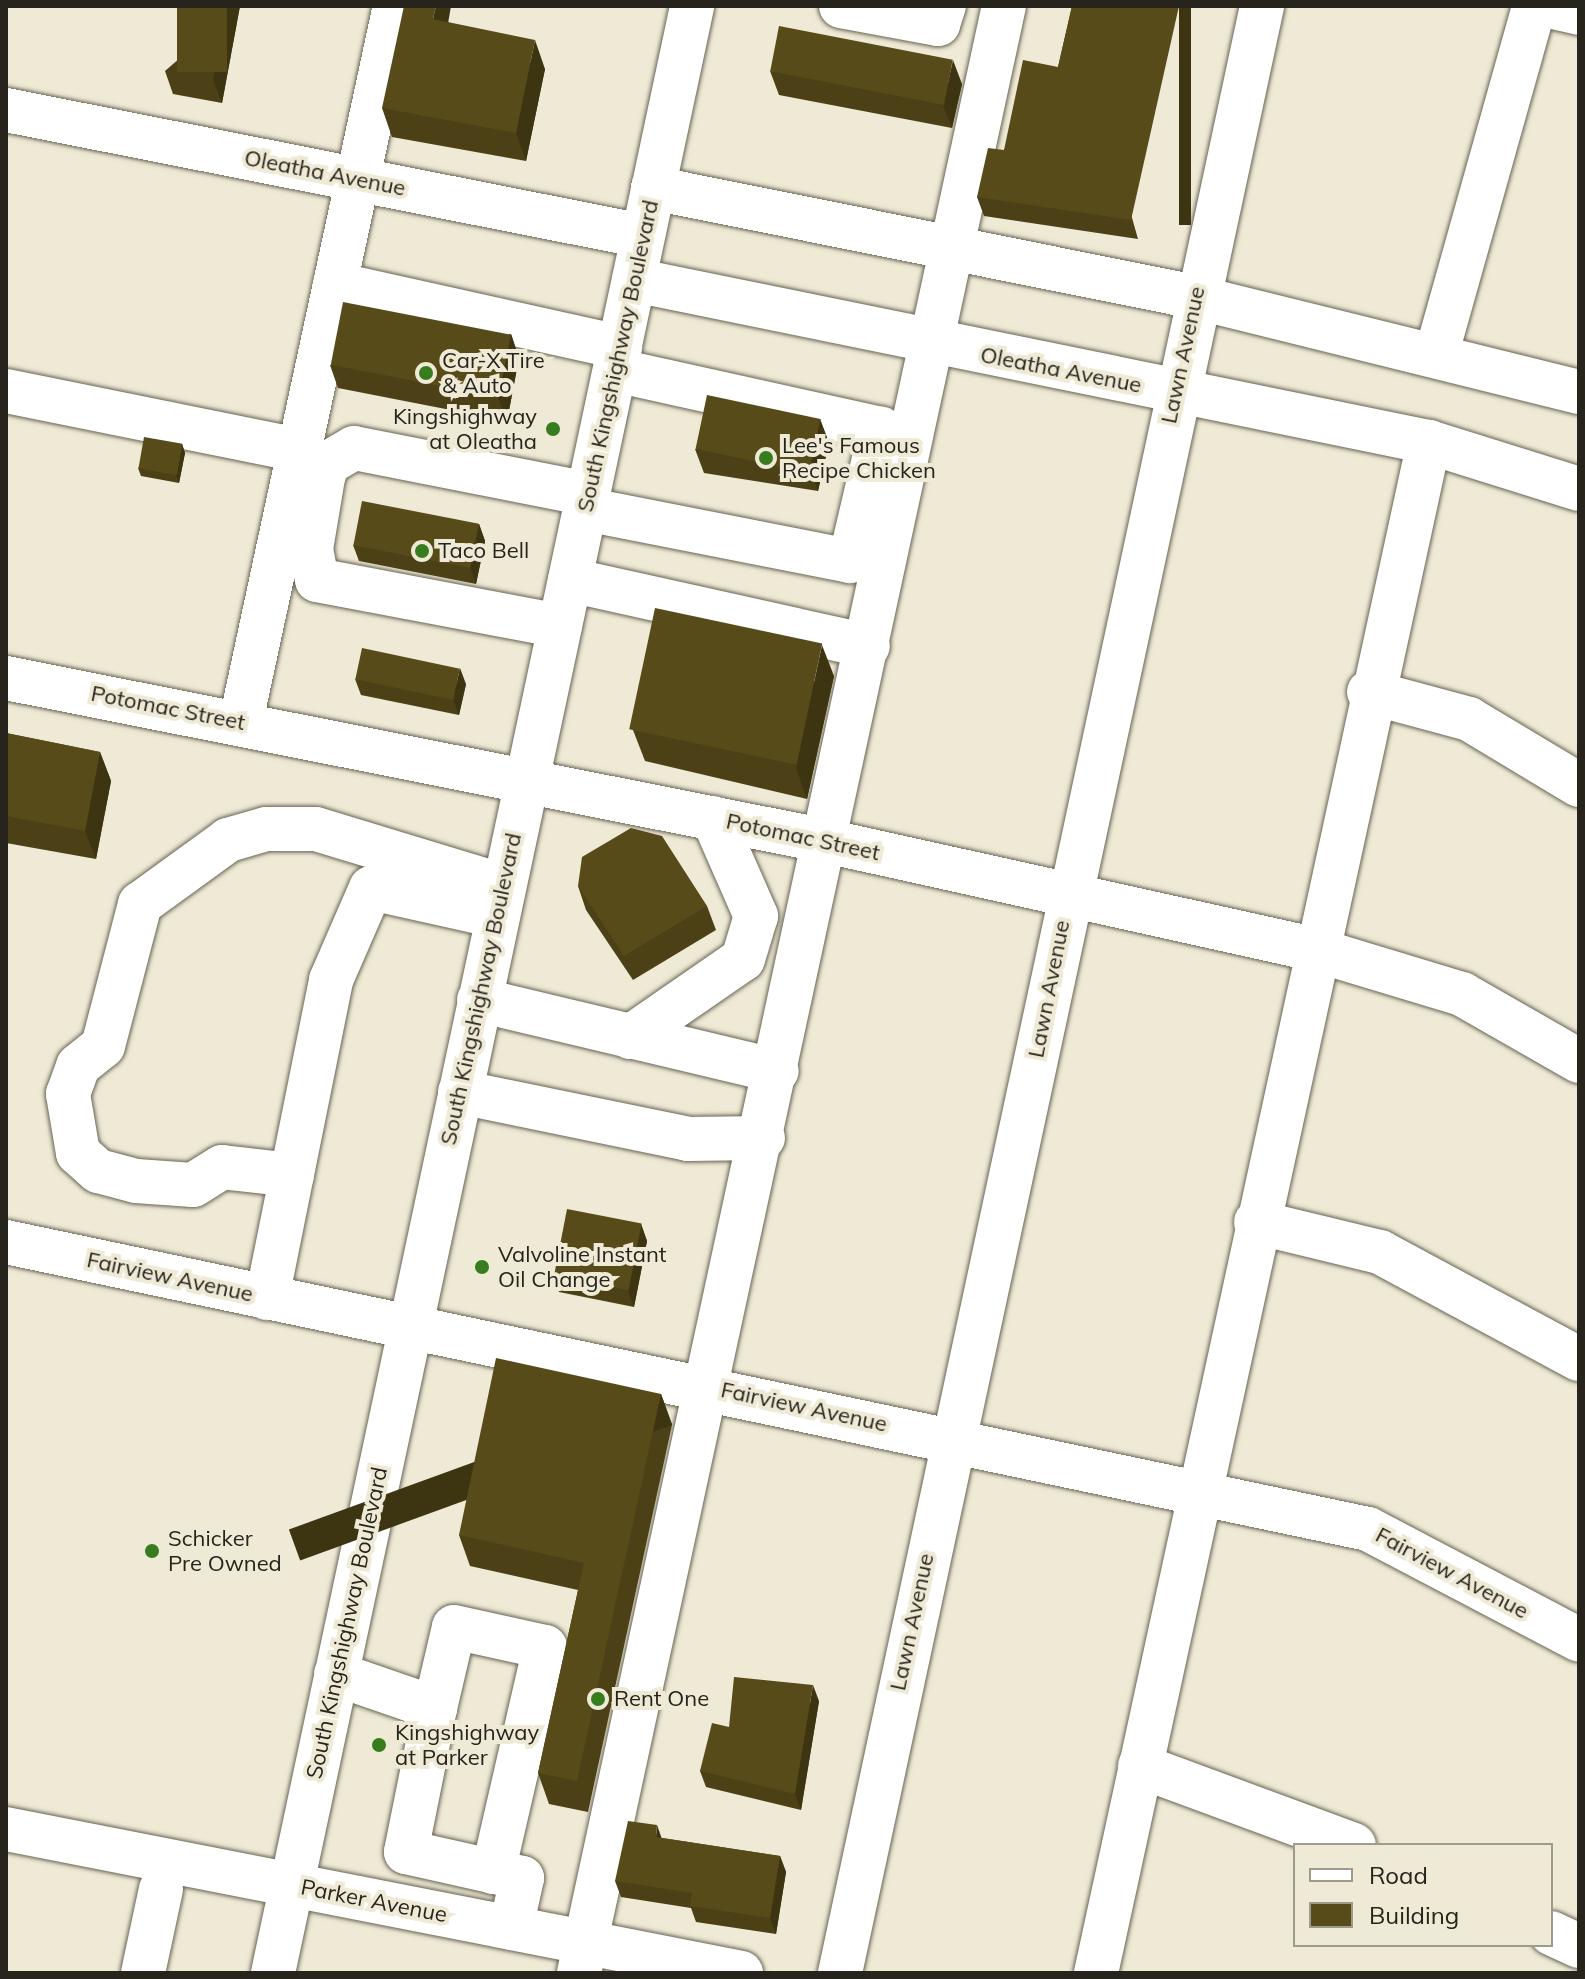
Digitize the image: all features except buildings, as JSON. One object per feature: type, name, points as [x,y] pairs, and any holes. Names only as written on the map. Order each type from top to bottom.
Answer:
[{"type":"street","points":[[241,721],[395,6]]},
{"type":"street","name":"South Kingshighway Boulevard","points":[[273,1973],[692,6]]},
{"type":"street","points":[[841,6],[941,15]]},
{"type":"street","points":[[583,1958],[710,1387],[1004,6]]},
{"type":"street","name":"Lawn Avenue","points":[[840,1973],[949,1438],[1015,1168],[1066,896],[1195,297],[1262,6]]},
{"type":"street","points":[[1437,352],[1534,6]]},
{"type":"street","points":[[1549,6],[1579,13]]},
{"type":"street","name":"Oleatha Avenue","points":[[6,110],[643,236]]},
{"type":"street","points":[[653,188],[1195,297],[1571,384]]},
{"type":"street","name":"Oleatha Avenue","points":[[634,280],[933,344],[1429,442],[1579,489]]},
{"type":"street","points":[[335,284],[617,358],[760,402],[881,429],[850,561],[732,538],[587,501],[354,448],[328,463],[323,477],[312,569],[329,585],[560,626]]},
{"type":"street","points":[[6,391],[299,450]]},
{"type":"street","points":[[1096,1973],[1196,1488],[1313,949],[1369,692],[1429,442]]},
{"type":"street","points":[[570,580],[868,646]]},
{"type":"street","name":"Potomac Street","points":[[6,678],[241,721],[527,779],[826,841],[1313,949],[1462,994],[1579,1061]]},
{"type":"street","points":[[1369,692],[1469,719],[1579,785]]},
{"type":"street","points":[[630,1037],[743,959],[756,916],[713,818]]},
{"type":"street","points":[[292,1175],[222,1167],[193,1185],[136,1181],[98,1171],[78,1153],[68,1094],[78,1066],[103,1046],[140,904],[228,840],[266,829],[316,829],[500,901]]},
{"type":"street","points":[[267,1298],[331,980],[371,888],[500,901]]},
{"type":"street","points":[[479,1000],[777,1071]]},
{"type":"street","points":[[460,1092],[688,1139],[763,1138]]},
{"type":"street","points":[[1256,1222],[1380,1252],[1579,1359]]},
{"type":"street","name":"Fairview Avenue","points":[[6,1242],[408,1328],[1196,1488],[1368,1529],[1579,1640]]},
{"type":"street","points":[[493,1872],[545,1647],[454,1627],[406,1852],[493,1872],[522,1878],[511,1928]]},
{"type":"street","points":[[336,1674],[435,1708]]},
{"type":"street","points":[[1140,1766],[1349,1843]]},
{"type":"street","name":"Parker Avenue","points":[[6,1829],[511,1928],[583,1958],[741,1973]]},
{"type":"street","points":[[425,1911],[441,1860]]},
{"type":"street","points":[[143,1973],[161,1889]]},
{"type":"street","points":[[1553,1934],[1579,1946]]},
{"type":"place","name":"Car-X Tire & Auto","points":[[426,373]]},
{"type":"place","name":"Kingshighway at Oleatha","points":[[553,429]]},
{"type":"place","name":"Lee's Famous Recipe Chicken","points":[[766,458]]},
{"type":"place","name":"Taco Bell","points":[[422,551]]},
{"type":"place","name":"Valvoline Instant Oil Change","points":[[482,1267]]},
{"type":"place","name":"Schicker Pre Owned","points":[[152,1551]]},
{"type":"place","name":"Rent One","points":[[598,1699]]},
{"type":"place","name":"Kingshighway at Parker","points":[[379,1745]]}]
